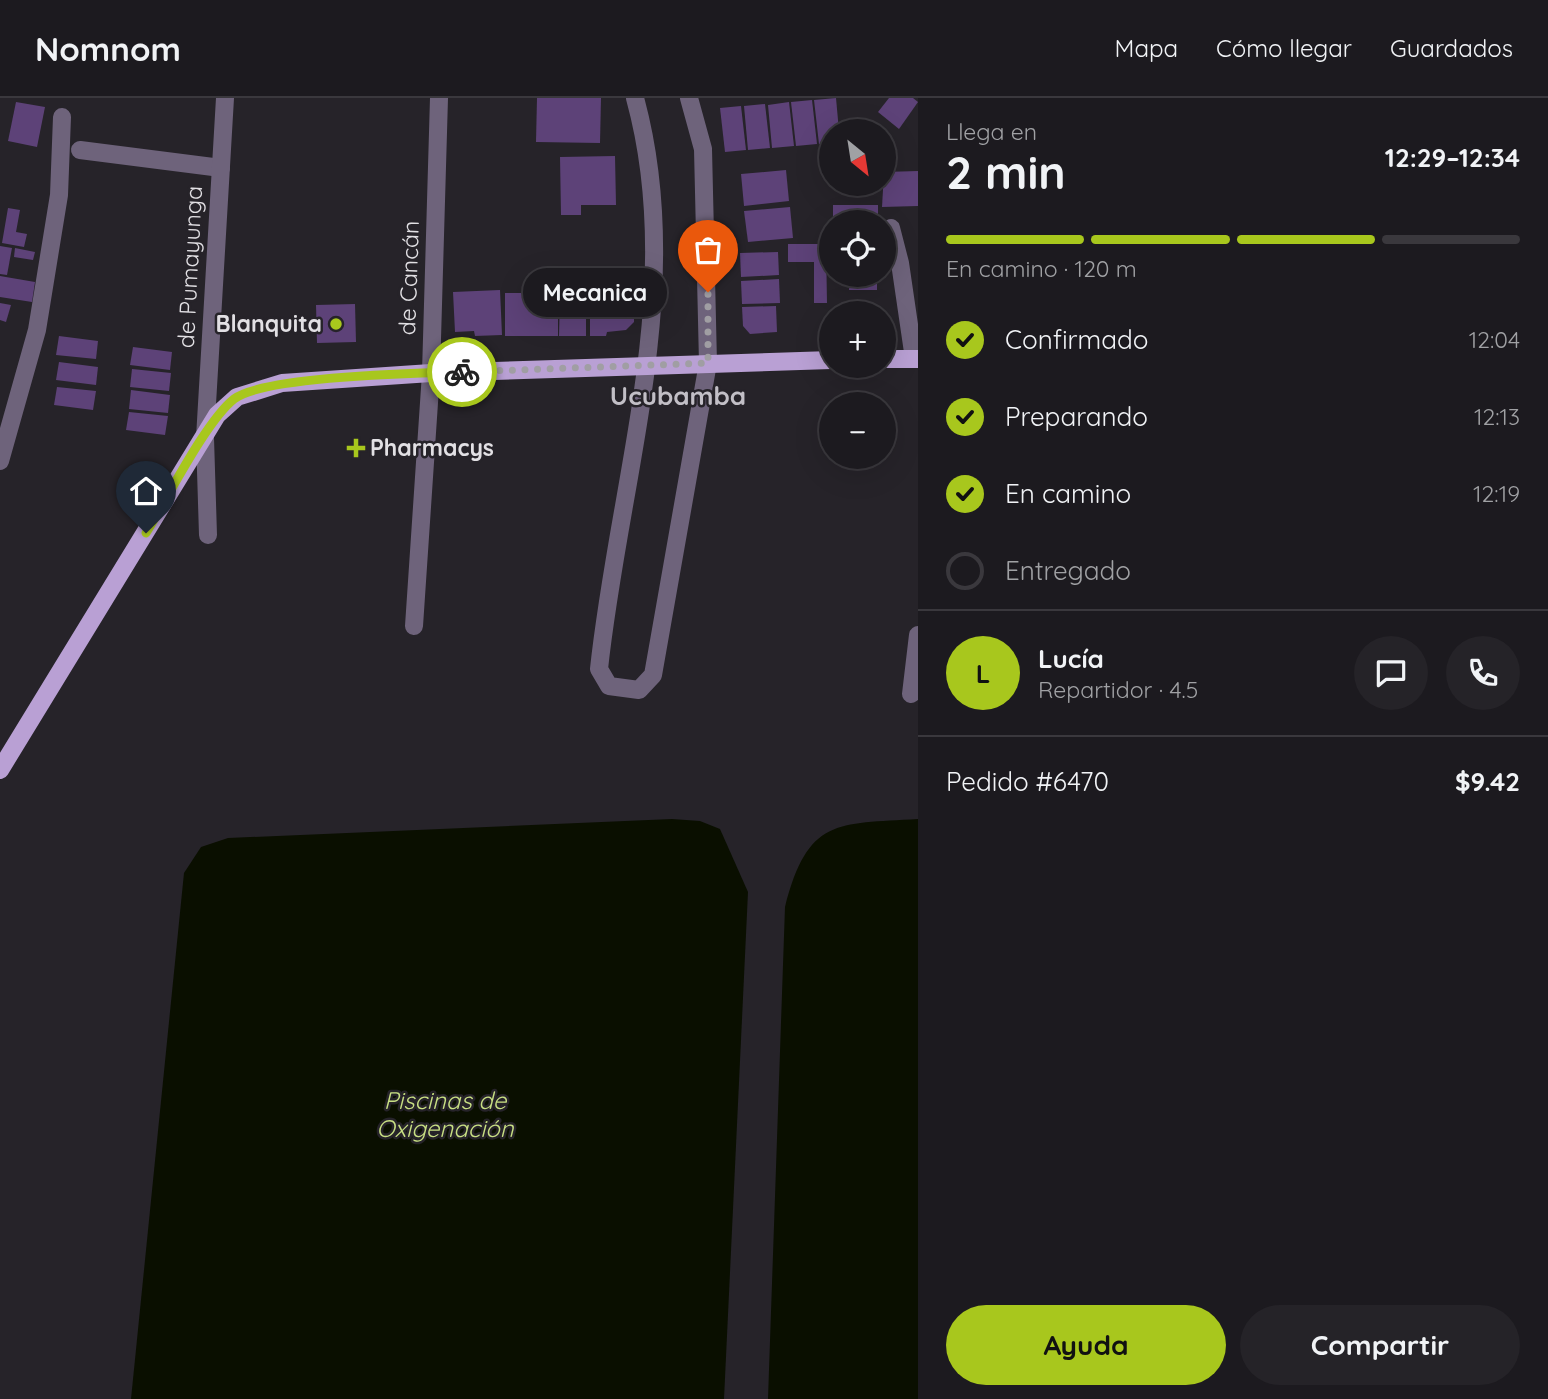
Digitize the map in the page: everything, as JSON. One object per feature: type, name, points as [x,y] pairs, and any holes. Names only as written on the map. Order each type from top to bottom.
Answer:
[{"type":"main road","points":[[896,359],[916,359]]},
{"type":"main road","points":[[0,770],[218,415],[237,397],[282,383],[431,373],[819,360]]},
{"type":"street","name":"de Pumayunga","points":[[208,535],[205,438],[225,98]]},
{"type":"street","name":"de Cancán","points":[[414,626],[431,373],[439,98]]},
{"type":"street","points":[[635,98],[646,138],[653,212],[654,285],[648,366],[599,668],[609,686],[624,690],[639,690],[653,675],[708,363],[703,149],[689,98]]},
{"type":"street","points":[[0,461],[37,330],[59,195],[62,117]]},
{"type":"street","points":[[80,150],[220,168]]},
{"type":"street","points":[[896,246],[916,359]]},
{"type":"street","points":[[911,694],[918,635]]},
{"type":"water","name":"Piscinas de Oxigenación","points":[[672,819],[700,821],[720,829],[748,892],[724,1399],[131,1399],[184,873],[201,847],[228,838]]},
{"type":"water","points":[[918,819],[918,1399],[768,1399],[785,907],[804,856],[816,841],[829,832],[866,822]]},
{"type":"building","points":[[537,98],[601,98],[600,143],[536,142]]},
{"type":"building","points":[[836,98],[838,119],[819,119],[819,144],[814,100]]},
{"type":"building","points":[[889,98],[913,98],[918,102],[899,129],[896,127],[896,119],[887,119],[878,112]]},
{"type":"building","points":[[812,100],[817,144],[796,146],[791,102]]},
{"type":"building","points":[[16,102],[45,107],[37,147],[8,141]]},
{"type":"building","points":[[789,102],[794,146],[772,148],[768,105]]},
{"type":"building","points":[[765,104],[770,148],[748,150],[744,106]]},
{"type":"building","points":[[741,106],[746,150],[725,152],[720,108]]},
{"type":"building","points":[[615,156],[616,205],[581,205],[581,215],[561,215],[560,157]]},
{"type":"building","points":[[786,170],[789,201],[744,206],[741,174]]},
{"type":"building","points":[[918,171],[918,206],[882,207],[883,196],[896,196],[896,172]]},
{"type":"building","points":[[833,205],[878,205],[878,210],[833,210]]},
{"type":"building","points":[[790,207],[793,238],[748,242],[744,211]]},
{"type":"building","points":[[8,208],[20,210],[16,232],[27,234],[24,247],[2,243]]},
{"type":"building","points":[[788,244],[819,244],[819,287],[827,287],[827,301],[814,303],[814,262],[788,262]]},
{"type":"building","points":[[0,246],[12,248],[7,275],[0,274]]},
{"type":"building","points":[[15,248],[35,252],[33,260],[14,257]]},
{"type":"building","points":[[778,252],[779,275],[741,277],[740,253]]},
{"type":"building","points":[[0,276],[35,282],[32,302],[0,297]]},
{"type":"building","points":[[779,279],[780,303],[742,304],[741,281]]},
{"type":"building","points":[[849,287],[877,287],[877,290],[849,290]]},
{"type":"building","points":[[500,290],[502,335],[475,336],[474,331],[455,332],[453,292]]},
{"type":"building","points":[[590,291],[634,291],[634,322],[626,330],[607,332],[606,336],[590,336]]},
{"type":"building","points":[[505,293],[558,293],[558,336],[505,336]]},
{"type":"building","points":[[586,293],[586,336],[559,336],[560,294]]},
{"type":"building","points":[[0,303],[11,305],[6,322],[0,320]]},
{"type":"building","name":"Blanquita","points":[[355,304],[356,342],[317,343],[316,305]]},
{"type":"building","points":[[776,306],[777,332],[750,334],[743,326],[742,307]]},
{"type":"building","points":[[59,336],[98,341],[96,359],[56,355]]},
{"type":"building","points":[[133,347],[172,352],[170,370],[130,365]]},
{"type":"building","points":[[59,362],[98,367],[96,385],[56,380]]},
{"type":"building","points":[[132,369],[171,373],[169,391],[130,387]]},
{"type":"building","points":[[57,387],[96,391],[93,410],[54,405]]},
{"type":"building","points":[[131,390],[170,395],[168,413],[129,409]]},
{"type":"building","points":[[129,412],[168,416],[165,435],[126,430]]},
{"type":"way so far","points":[[462,372],[708,363],[708,292]]},
{"type":"place","name":"Mecanica","points":[[708,292]]},
{"type":"place","name":"Blanquita","points":[[336,324]]},
{"type":"place","name":"Pharmacys","points":[[356,448]]},
{"type":"district","name":"Ucubamba","points":[[678,396]]},
{"type":"route","points":[[146,533],[218,415],[237,397],[282,383],[462,372]]}]
